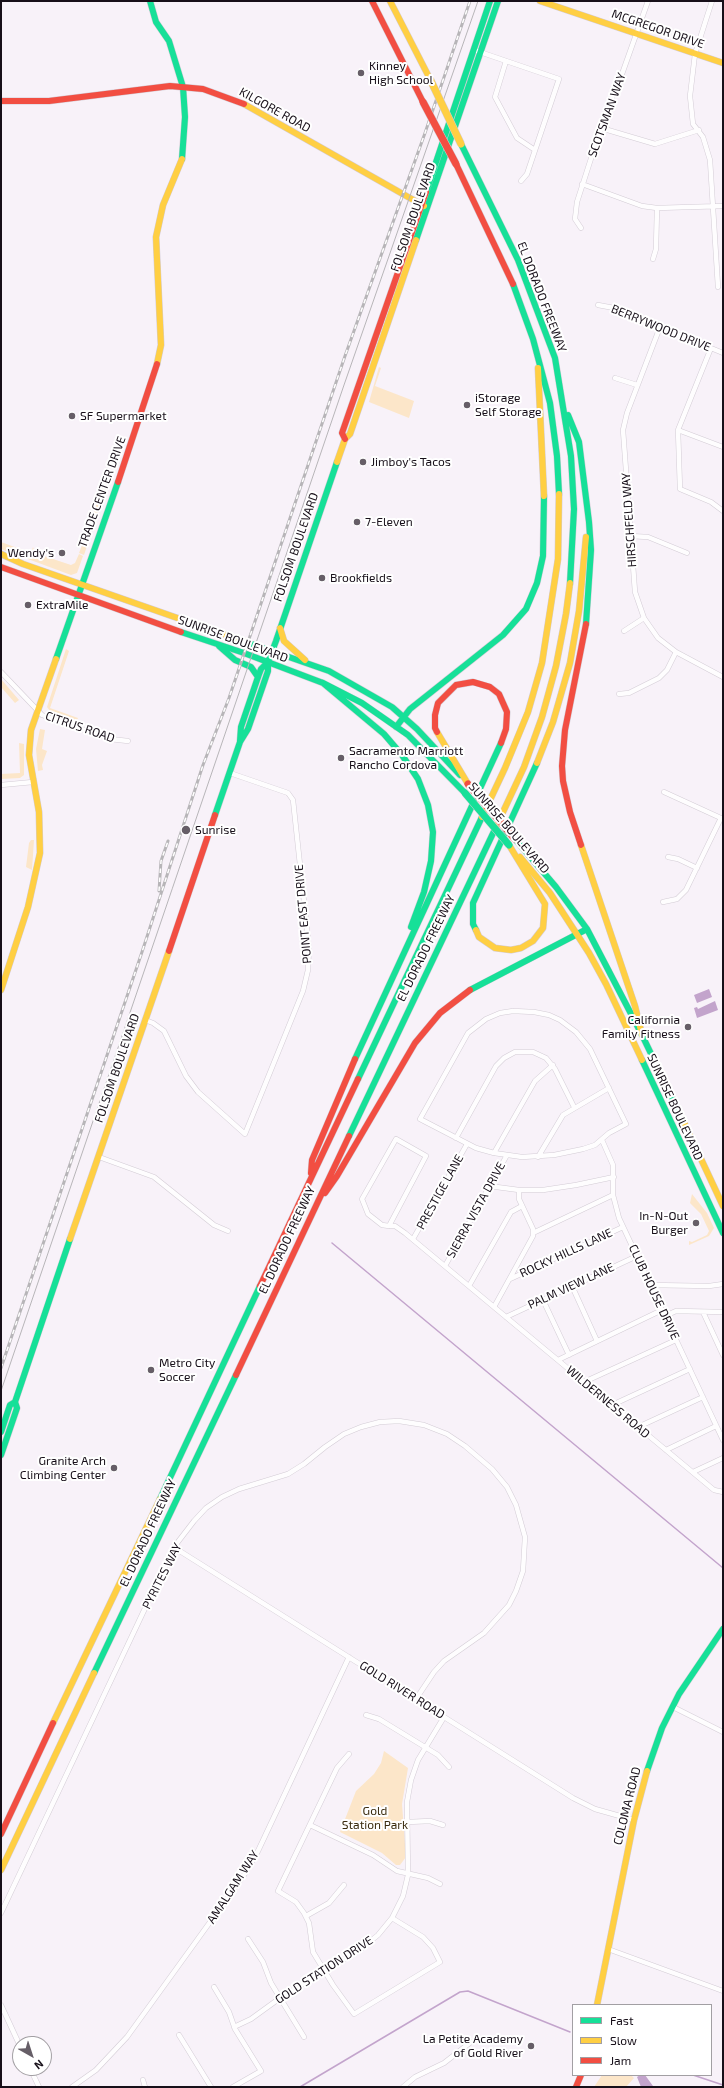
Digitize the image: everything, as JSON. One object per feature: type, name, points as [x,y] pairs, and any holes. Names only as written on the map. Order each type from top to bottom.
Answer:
[{"type":"main road","name":"TRADE CENTER DRIVE","points":[[1,990],[28,907],[40,853],[40,824],[33,782],[29,742],[38,711],[155,375],[160,352],[161,332],[156,237],[163,205],[183,156],[186,128],[183,87],[178,66],[169,41],[156,22],[150,1]]},
{"type":"main road","name":"EL DORADO FREEWAY","points":[[1,1834],[506,768],[528,712],[542,663],[548,634],[558,559],[560,508],[557,456],[550,403],[538,358],[512,282],[456,164],[372,1]]},
{"type":"main road","name":"EL DORADO FREEWAY","points":[[1,1870],[309,1218],[323,1194],[524,767],[542,717],[558,659],[566,614],[572,562],[573,486],[571,456],[564,403],[555,358],[538,309],[515,254],[430,79],[390,1]]},
{"type":"main road","name":"FOLSOM BOULEVARD","points":[[477,51],[490,1]]},
{"type":"main road","name":"FOLSOM BOULEVARD","points":[[1,1455],[17,1408],[15,1402],[240,742],[248,729],[266,678],[268,662],[344,439],[350,434],[376,361],[373,356],[377,350],[477,51],[498,1]]},
{"type":"main road","name":"MCGREGOR DRIVE","points":[[540,1],[723,63]]},
{"type":"main road","name":"KILGORE ROAD","points":[[1,101],[38,102],[138,89],[183,87],[203,89],[239,101],[424,206]]},
{"type":"main road","name":"FOLSOM BOULEVARD","points":[[344,439],[342,433],[424,206]]},
{"type":"main road","points":[[377,350],[379,337],[378,330]]},
{"type":"main road","points":[[396,727],[404,716],[432,690],[503,635],[526,609],[537,583],[543,556],[544,480],[538,389],[538,358]]},
{"type":"main road","points":[[564,403],[579,442],[588,510],[591,550],[587,620],[565,730],[562,766],[563,781],[570,812],[633,1000],[642,1035]]},
{"type":"main road","points":[[509,845],[539,892],[544,904],[546,916],[543,928],[533,941],[521,948],[510,950],[495,948],[479,937],[473,924],[472,907],[479,888],[532,775],[553,722],[568,671],[579,611],[588,510]]},
{"type":"main road","name":"SUNRISE BOULEVARD","points":[[1,554],[82,584],[308,662],[359,687],[392,706],[404,716],[468,784],[556,887],[587,929],[642,1035],[723,1206]]},
{"type":"main road","name":"SUNRISE BOULEVARD","points":[[1,567],[323,683],[362,703],[408,735],[443,768],[509,845],[550,893],[578,934],[606,984],[723,1233]]},
{"type":"main road","points":[[280,628],[287,645],[308,662]]},
{"type":"main road","points":[[218,646],[235,660],[251,667],[258,676]]},
{"type":"main road","name":"FOLSOM BOULEVARD","points":[[240,742],[241,727],[258,676],[261,669],[268,662]]},
{"type":"main road","points":[[309,1182],[312,1160],[391,981],[498,750],[506,727],[507,712],[499,694],[490,687],[473,682],[456,685],[446,692],[438,703],[435,715],[435,728],[468,784]]},
{"type":"main road","points":[[323,683],[388,739],[418,779],[428,805],[433,832],[432,861],[424,892],[391,981]]},
{"type":"main road","points":[[323,1194],[338,1176],[415,1043],[440,1013],[473,988],[587,929]]},
{"type":"main road","name":"FOLSOM BOULEVARD","points":[[1,1432],[10,1405],[15,1402]]},
{"type":"main road","name":"COLOMA ROAD","points":[[597,2004],[634,1820],[649,1764],[672,1707],[691,1674],[723,1629]]},
{"type":"main road","points":[[576,2087],[581,2076]]},
{"type":"street","name":"SCOTSMAN WAY","points":[[581,228],[576,222],[575,212],[582,184],[648,1]]},
{"type":"street","points":[[712,1],[695,54],[690,96],[693,124],[703,137],[710,160],[718,286]]},
{"type":"street","points":[[477,51],[559,79],[527,174],[521,181]]},
{"type":"street","points":[[506,61],[495,97],[517,138],[535,150]]},
{"type":"street","points":[[601,128],[655,144],[699,130]]},
{"type":"street","points":[[582,184],[625,202],[657,208],[723,206]]},
{"type":"street","points":[[652,259],[656,248],[657,208]]},
{"type":"street","name":"BERRYWOOD DRIVE","points":[[598,305],[614,308],[723,353]]},
{"type":"street","name":"HIRSCHFELD WAY","points":[[660,327],[626,413],[623,430],[635,592],[644,618],[652,632],[676,652],[723,677]]},
{"type":"street","points":[[711,348],[678,430],[680,489],[711,502],[723,511]]},
{"type":"street","points":[[615,378],[637,385]]},
{"type":"street","points":[[678,430],[723,447]]},
{"type":"street","points":[[630,536],[652,538],[687,553]]},
{"type":"street","points":[[624,631],[644,618]]},
{"type":"street","points":[[619,694],[629,693],[659,678],[667,670],[676,652]]},
{"type":"street","name":"CITRUS ROAD","points":[[1,672],[38,711],[45,716],[110,739],[121,742],[128,741]]},
{"type":"street","name":"POINT EAST DRIVE","points":[[145,1020],[153,1023],[164,1032],[186,1076],[198,1092],[245,1134],[303,991],[308,970],[309,948],[293,800],[288,793],[230,773]]},
{"type":"street","points":[[1,785],[33,782]]},
{"type":"street","points":[[663,902],[674,901],[681,896],[722,818],[664,792]]},
{"type":"street","points":[[668,857],[678,859],[697,868]]},
{"type":"street","points":[[513,1011],[534,1012],[549,1016],[568,1026],[583,1039],[590,1049],[626,1124],[609,1133],[595,1145],[583,1149],[538,1157],[494,1153],[467,1144],[456,1138],[420,1119],[468,1033],[483,1021],[500,1013],[513,1011]]},
{"type":"street","points":[[456,1138],[496,1066],[504,1058],[515,1052],[527,1050],[540,1054],[553,1065],[574,1107]]},
{"type":"street","points":[[494,1153],[535,1081],[553,1065]]},
{"type":"street","points":[[538,1157],[559,1120],[574,1107],[609,1088]]},
{"type":"street","name":"WILDERNESS ROAD","points":[[389,1226],[426,1156],[396,1139],[362,1199],[368,1214],[382,1225],[400,1229],[714,1490],[723,1492]]},
{"type":"street","name":"CLUB HOUSE DRIVE","points":[[602,1140],[613,1165],[614,1195],[623,1227],[723,1440]]},
{"type":"street","name":"PRESTIGE LANE","points":[[413,1240],[467,1144]]},
{"type":"street","name":"SIERRA VISTA DRIVE","points":[[444,1266],[507,1155]]},
{"type":"street","points":[[99,1157],[154,1177],[214,1226],[228,1231]]},
{"type":"street","points":[[489,1186],[519,1190],[560,1188],[614,1177]]},
{"type":"street","points":[[494,1307],[532,1240],[534,1233],[519,1199],[519,1190]]},
{"type":"street","points":[[534,1233],[614,1195]]},
{"type":"street","points":[[470,1286],[511,1212],[522,1206]]},
{"type":"street","name":"ROCKY HILLS LANE","points":[[510,1279],[623,1227]]},
{"type":"street","name":"PALM VIEW LANE","points":[[506,1317],[637,1256]]},
{"type":"street","points":[[650,1284],[709,1286],[723,1284]]},
{"type":"street","points":[[572,1286],[597,1341]]},
{"type":"street","points":[[543,1300],[569,1355]]},
{"type":"street","points":[[558,1360],[662,1310]]},
{"type":"street","points":[[665,1316],[676,1311],[723,1312]]},
{"type":"street","points":[[703,1312],[723,1355]]},
{"type":"street","points":[[584,1382],[676,1340]]},
{"type":"street","points":[[612,1405],[690,1369]]},
{"type":"street","points":[[638,1427],[703,1397]]},
{"type":"street","name":"PYRITES WAY","points":[[1,1913],[175,1548],[201,1513],[222,1496],[239,1489],[288,1474],[304,1464],[334,1440],[354,1429],[374,1423],[405,1422],[435,1428],[454,1438],[492,1469],[512,1497],[523,1527],[524,1560],[516,1591],[502,1615],[484,1633],[444,1661],[434,1672],[416,1699]]},
{"type":"street","points":[[666,1450],[716,1426]]},
{"type":"street","points":[[693,1472],[723,1458]]},
{"type":"street","name":"GOLD RIVER ROAD","points":[[175,1548],[573,1798],[595,1809],[634,1820]]},
{"type":"street","name":"AMALGAM WAY","points":[[72,2087],[101,2064],[127,2037],[249,1866],[349,1657]]},
{"type":"street","points":[[672,1707],[723,1732]]},
{"type":"street","points":[[366,1715],[379,1719],[424,1748],[438,1755],[449,1767]]},
{"type":"street","name":"GOLD STATION DRIVE","points":[[234,2027],[251,2019],[280,1998],[370,1942],[392,1918],[403,1896],[408,1875],[407,1802],[411,1780],[424,1748],[444,1717]]},
{"type":"street","points":[[348,1754],[337,1768],[278,1891],[296,1902],[306,1916],[312,1948],[324,1971],[354,2014],[440,1962],[433,1948],[423,1937],[392,1918]]},
{"type":"street","points":[[408,1822],[430,1821],[443,1825]]},
{"type":"street","points":[[310,1824],[373,1855],[397,1871],[408,1875],[428,1878],[440,1884]]},
{"type":"street","points":[[306,1916],[329,1903],[344,1885]]},
{"type":"street","points":[[248,1938],[263,1962],[268,1977],[304,2037]]},
{"type":"street","points":[[608,1949],[723,1991]]},
{"type":"street","points":[[214,1987],[229,2012],[234,2027],[261,2071],[233,2087]]},
{"type":"street","points":[[2,2008],[15,2036]]},
{"type":"street","points":[[179,2035],[212,2087]]},
{"type":"street","points":[[403,2087],[415,2077],[444,2063],[471,2042]]},
{"type":"street","points":[[34,2076],[39,2087]]},
{"type":"street","points":[[143,2080],[145,2087]]},
{"type":"green space","points":[[379,367],[381,368],[375,386],[414,401],[409,418],[369,402]]},
{"type":"green space","points":[[102,477],[110,480],[91,531],[85,530],[88,529],[91,521],[87,519],[91,520],[98,500],[95,497],[99,498],[105,479]]},
{"type":"green space","points":[[85,538],[89,540],[84,555],[79,553]]},
{"type":"green space","points":[[1,542],[31,553],[33,547],[35,553],[71,565],[75,563],[79,554],[83,556],[77,573],[71,575],[1,549]]},
{"type":"green space","points":[[66,649],[69,651],[50,708],[78,718],[77,720],[50,711],[47,707]]},
{"type":"green space","points":[[1,679],[19,700],[15,703],[1,687]]},
{"type":"green space","points":[[40,729],[45,730],[42,749],[47,751],[42,765],[43,770],[38,771],[36,749]]},
{"type":"green space","points":[[19,743],[24,744],[24,775],[20,778],[1,779],[1,774],[20,773]]},
{"type":"green space","points":[[31,840],[34,840],[32,870],[26,867],[29,843]]},
{"type":"green space","points":[[692,1194],[707,1213],[714,1228],[709,1236],[689,1245],[689,1241],[692,1242],[707,1235],[709,1231],[701,1214],[690,1203]]},
{"type":"green space","name":"Gold Station Park","points":[[384,1751],[408,1768],[402,1804],[406,1857],[400,1865],[396,1865],[382,1853],[340,1832],[356,1791],[374,1774],[381,1763]]},
{"type":"green space","points":[[601,2076],[632,2076],[634,2078],[626,2087],[594,2087]]},
{"type":"shaded area","points":[[709,989],[712,997],[697,1003],[694,995]]},
{"type":"shaded area","points":[[715,1001],[718,1010],[697,1018],[694,1008],[697,1007],[698,1009]]},
{"type":"shaded area","points":[[646,2076],[653,2086],[641,2087],[637,2077]]},
{"type":"waterway","points":[[332,1243],[723,1568]]},
{"type":"waterway","points":[[300,2087],[460,1992],[468,1991],[570,2032]]},
{"type":"waterway","points":[[696,2076],[723,2085]]},
{"type":"tram line","points":[[1,1391],[344,385],[478,1]]},
{"type":"railway","points":[[1,1368],[142,952],[203,765],[229,698],[345,356],[425,133],[470,1]]},
{"type":"railway","points":[[159,891],[161,861],[168,841]]},
{"type":"traffic: fast","points":[[150,1],[156,22],[169,41],[183,87],[185,117],[182,159]]},
{"type":"traffic: fast","points":[[426,192],[490,1]]},
{"type":"traffic: fast","points":[[416,240],[498,1]]},
{"type":"traffic: fast","points":[[461,144],[518,260],[555,358],[571,456],[574,509],[570,583]]},
{"type":"traffic: fast","points":[[513,284],[533,339],[550,403],[557,456],[559,494]]},
{"type":"traffic: fast","points":[[568,415],[579,442],[589,522],[591,550],[586,624]]},
{"type":"traffic: fast","points":[[240,741],[241,727],[258,677],[261,669],[268,662],[276,641],[337,462]]},
{"type":"traffic: fast","points":[[56,659],[118,482]]},
{"type":"traffic: fast","points":[[396,727],[410,709],[503,635],[526,609],[537,583],[543,556],[544,496]]},
{"type":"traffic: fast","points":[[181,632],[244,653],[323,683],[362,703],[408,735],[465,793]]},
{"type":"traffic: fast","points":[[246,642],[329,671],[392,707],[417,729],[460,775]]},
{"type":"traffic: fast","points":[[219,646],[235,660],[251,667],[258,677]]},
{"type":"traffic: fast","points":[[215,815],[240,742],[248,729],[268,671],[268,662]]},
{"type":"traffic: fast","points":[[323,683],[384,734],[402,755],[418,779],[428,805],[433,832],[431,861],[424,892],[411,927]]},
{"type":"traffic: fast","points":[[355,1059],[501,743]]},
{"type":"traffic: fast","points":[[476,930],[473,924],[473,903],[537,763]]},
{"type":"traffic: fast","points":[[465,793],[509,845]]},
{"type":"traffic: fast","points":[[358,1079],[482,817]]},
{"type":"traffic: fast","points":[[349,1136],[496,827]]},
{"type":"traffic: fast","points":[[515,839],[556,887],[587,929],[642,1035],[680,1114]]},
{"type":"traffic: fast","points":[[470,990],[587,929]]},
{"type":"traffic: fast","points":[[642,1060],[723,1233]]},
{"type":"traffic: fast","points":[[1,1455],[17,1408],[15,1402],[70,1239]]},
{"type":"traffic: fast","points":[[160,1499],[260,1286]]},
{"type":"traffic: fast","points":[[94,1673],[236,1375]]},
{"type":"traffic: fast","points":[[1,1432],[10,1405],[15,1402]]},
{"type":"traffic: fast","points":[[647,1771],[662,1728],[679,1694],[723,1629]]},
{"type":"traffic: slow","points":[[390,1],[430,79]]},
{"type":"traffic: slow","points":[[540,1],[723,63]]},
{"type":"traffic: slow","points":[[430,79],[461,144]]},
{"type":"traffic: slow","points":[[244,104],[424,206]]},
{"type":"traffic: slow","points":[[157,364],[161,345],[156,237],[163,205],[182,159]]},
{"type":"traffic: slow","points":[[337,462],[345,439],[350,434],[416,240]]},
{"type":"traffic: slow","points":[[538,368],[544,496]]},
{"type":"traffic: slow","points":[[482,817],[505,768],[528,712],[542,663],[558,559],[559,494]]},
{"type":"traffic: slow","points":[[537,763],[553,722],[570,663],[579,611],[586,537]]},
{"type":"traffic: slow","points":[[1,554],[23,564],[246,642]]},
{"type":"traffic: slow","points":[[496,827],[524,767],[542,717],[556,666],[566,614],[570,583]]},
{"type":"traffic: slow","points":[[280,628],[284,641],[305,660]]},
{"type":"traffic: slow","points":[[1,990],[28,907],[40,853],[39,812],[29,755],[31,730],[56,659]]},
{"type":"traffic: slow","points":[[437,732],[468,784]]},
{"type":"traffic: slow","points":[[476,930],[479,937],[495,948],[511,950],[521,948],[533,941],[543,928],[545,904],[509,845]]},
{"type":"traffic: slow","points":[[581,845],[635,1006],[642,1035]]},
{"type":"traffic: slow","points":[[520,857],[550,893],[589,953],[606,984],[642,1060]]},
{"type":"traffic: slow","points":[[70,1239],[169,951]]},
{"type":"traffic: slow","points":[[680,1114],[723,1206]]},
{"type":"traffic: slow","points":[[53,1723],[160,1499]]},
{"type":"traffic: slow","points":[[1,1870],[94,1673]]},
{"type":"traffic: slow","points":[[597,2004],[634,1820],[647,1771]]},
{"type":"traffic: jam","points":[[372,1],[423,102]]},
{"type":"traffic: jam","points":[[1,101],[49,101],[170,86],[203,89],[244,104]]},
{"type":"traffic: jam","points":[[423,102],[456,164]]},
{"type":"traffic: jam","points":[[456,164],[513,284]]},
{"type":"traffic: jam","points":[[345,439],[342,433],[426,192]]},
{"type":"traffic: jam","points":[[118,482],[157,364]]},
{"type":"traffic: jam","points":[[1,567],[181,632]]},
{"type":"traffic: jam","points":[[581,845],[570,812],[563,781],[562,766],[565,730],[586,624]]},
{"type":"traffic: jam","points":[[437,732],[435,728],[435,715],[438,703],[456,685],[473,682],[490,687],[499,694],[507,712],[506,729],[501,743]]},
{"type":"traffic: jam","points":[[468,784],[515,839]]},
{"type":"traffic: jam","points":[[169,951],[215,815]]},
{"type":"traffic: jam","points":[[325,1193],[337,1176],[415,1043],[440,1013],[470,990]]},
{"type":"traffic: jam","points":[[311,1173],[312,1160],[355,1059]]},
{"type":"traffic: jam","points":[[260,1286],[358,1079]]},
{"type":"traffic: jam","points":[[236,1375],[349,1136]]},
{"type":"traffic: jam","points":[[1,1834],[53,1723]]},
{"type":"traffic: jam","points":[[576,2087],[581,2076]]},
{"type":"place","name":"Kinney High School","points":[[361,73]]},
{"type":"place","name":"iStorage Self Storage","points":[[467,405]]},
{"type":"place","name":"SF Supermarket","points":[[72,416]]},
{"type":"place","name":"Jimboy's Tacos","points":[[363,462]]},
{"type":"place","name":"7-Eleven","points":[[357,522]]},
{"type":"place","name":"Wendy's","points":[[62,553]]},
{"type":"place","name":"Brookfields","points":[[322,578]]},
{"type":"place","name":"ExtraMile","points":[[28,605]]},
{"type":"place","name":"Sacramento Marriott Rancho Cordova","points":[[341,758]]},
{"type":"place","name":"Sunrise","points":[[186,830]]},
{"type":"place","name":"California Family Fitness","points":[[688,1027]]},
{"type":"place","name":"In-N-Out Burger","points":[[696,1223]]},
{"type":"place","name":"Metro City Soccer","points":[[151,1370]]},
{"type":"place","name":"Granite Arch Climbing Center","points":[[114,1468]]},
{"type":"place","name":"La Petite Academy of Gold River","points":[[531,2046]]}]
